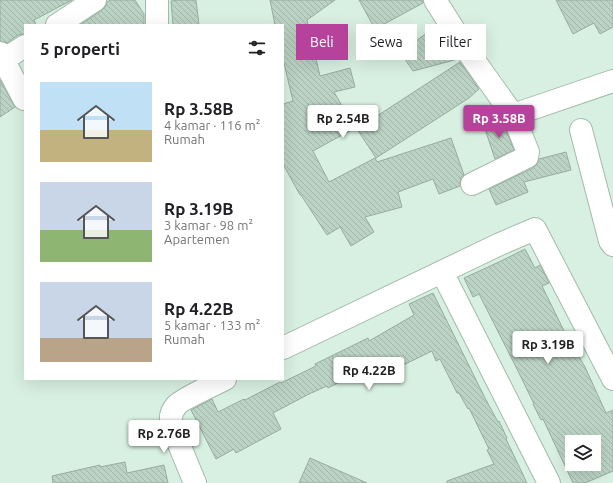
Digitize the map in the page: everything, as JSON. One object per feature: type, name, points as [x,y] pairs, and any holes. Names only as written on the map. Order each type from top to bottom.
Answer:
[{"type":"street","points":[[157,0],[157,24]]},
{"type":"street","points":[[435,0],[468,52],[513,115],[528,152],[527,157],[472,184]]},
{"type":"street","points":[[58,24],[88,2]]},
{"type":"street","points":[[24,46],[1,58],[24,99]]},
{"type":"street","points":[[513,115],[613,81]]},
{"type":"street","points":[[581,130],[610,241],[613,246]]},
{"type":"street","points":[[284,348],[500,244],[535,229],[613,379]]},
{"type":"street","points":[[442,272],[549,483]]},
{"type":"street","points":[[195,483],[171,425],[170,416],[176,404],[223,380]]},
{"type":"building","points":[[0,0],[72,0],[34,20],[36,24],[24,24],[24,34],[18,35],[7,43],[0,41]]},
{"type":"building","points":[[110,0],[135,0],[144,14],[144,24],[81,24],[102,10],[106,6],[107,2]]},
{"type":"building","points":[[196,0],[199,24],[173,24],[171,1]]},
{"type":"building","points":[[270,0],[335,0],[307,20],[308,24],[296,24],[296,60],[316,60],[320,76],[350,68],[355,87],[334,92],[355,128],[313,151],[329,182],[375,158],[377,162],[451,138],[464,175],[461,177],[460,186],[439,194],[433,179],[398,192],[402,207],[365,217],[374,232],[351,246],[340,227],[327,235],[300,195],[284,166],[284,104],[293,101],[284,63],[284,24],[275,24]]},
{"type":"building","points":[[359,0],[423,0],[423,3],[384,24],[372,24]]},
{"type":"building","points":[[556,0],[613,0],[613,27],[600,34],[594,23],[573,34]]},
{"type":"building","points":[[425,34],[425,60],[454,60],[413,71],[405,60],[417,60],[417,40]]},
{"type":"building","points":[[460,62],[479,89],[469,98],[376,158],[357,129]]},
{"type":"building","points":[[0,80],[15,107],[0,117]]},
{"type":"building","points":[[502,120],[514,150],[495,159],[484,126]]},
{"type":"building","points":[[566,152],[571,170],[524,182],[528,192],[496,205],[489,189],[533,168],[539,159]]},
{"type":"building","points":[[525,249],[535,268],[540,265],[549,283],[542,286],[569,341],[585,367],[606,413],[613,410],[613,471],[585,483],[573,483],[567,471],[601,471],[601,435],[565,435],[565,466],[543,419],[541,420],[479,294],[473,297],[464,278]]},
{"type":"building","points":[[433,293],[485,398],[498,422],[499,421],[527,483],[447,483],[447,481],[494,464],[487,450],[489,449],[469,408],[468,409],[459,393],[457,393],[440,359],[436,361],[432,351],[389,372],[387,369],[369,378],[365,369],[328,388],[327,386],[309,394],[273,413],[281,429],[236,453],[234,449],[216,459],[191,410],[212,399],[218,412],[316,366],[315,364],[368,338],[369,341],[414,315],[409,304]]},
{"type":"building","points":[[310,458],[367,483],[299,483]]},
{"type":"building","points":[[125,462],[127,473],[164,465],[168,483],[53,483],[52,476],[100,465],[100,467]]}]
